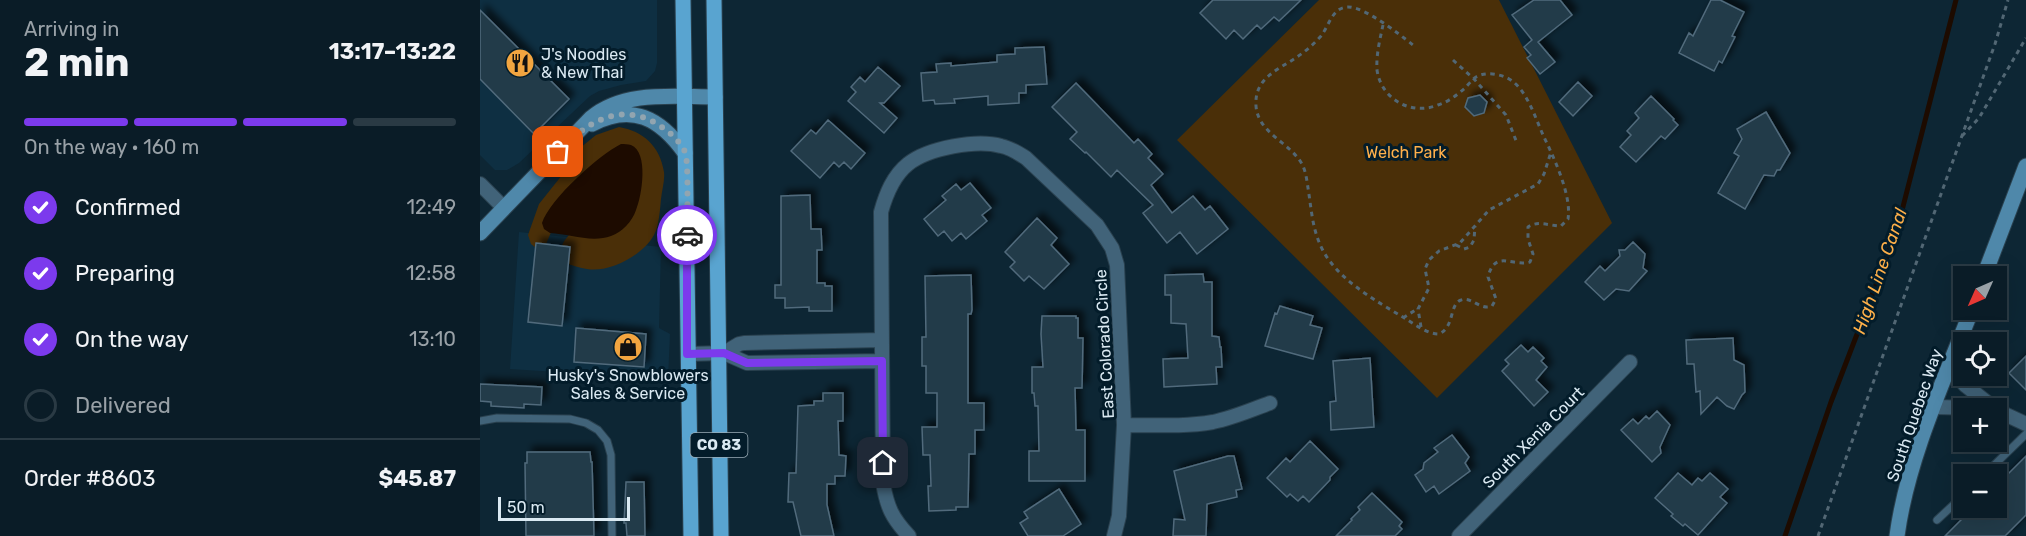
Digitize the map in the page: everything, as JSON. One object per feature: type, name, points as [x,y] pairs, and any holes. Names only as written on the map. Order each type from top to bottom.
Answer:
[{"type":"main road","name":"CO 83","points":[[683,0],[691,536]]},
{"type":"main road","name":"CO 83","points":[[714,0],[721,353],[721,536]]},
{"type":"street","points":[[480,233],[574,135],[609,105],[642,98],[715,97]]},
{"type":"street","points":[[574,135],[606,117],[634,114],[650,119],[665,129],[685,153]]},
{"type":"street","name":"East Colorado Circle","points":[[909,536],[898,525],[889,509],[883,483],[881,212],[896,176],[908,164],[942,148],[989,143],[1014,150],[1026,158],[1097,225],[1112,248],[1118,265],[1124,425],[1119,516],[1114,536]]},
{"type":"street","points":[[1988,266],[2026,166]]},
{"type":"street","points":[[480,184],[504,208]]},
{"type":"street","name":"South Quebec Way","points":[[1897,536],[1907,486],[1934,407],[1968,320]]},
{"type":"street","points":[[721,353],[744,342],[882,340]]},
{"type":"street","points":[[687,354],[721,353],[747,363],[882,361]]},
{"type":"street","name":"South Xenia Court","points":[[1459,536],[1630,362]]},
{"type":"street","points":[[1950,367],[1965,385],[1981,398]]},
{"type":"street","points":[[1124,425],[1213,422],[1270,403]]},
{"type":"street","points":[[1934,407],[1953,407]]},
{"type":"street","points":[[2007,415],[2026,424]]},
{"type":"lane","points":[[480,421],[497,418],[570,419],[586,423],[598,430],[607,441],[611,455],[612,536]]},
{"type":"lane","points":[[1995,464],[2026,434]]},
{"type":"lane","points":[[1937,520],[1953,505]]},
{"type":"path","points":[[1818,536],[2008,0]]},
{"type":"path","points":[[1383,25],[1377,61],[1378,71],[1383,87],[1399,103],[1416,108],[1437,106],[1455,96],[1478,76],[1493,74],[1503,76],[1515,84],[1524,96],[1551,152],[1568,206],[1569,213],[1565,223],[1557,226],[1540,223],[1531,225],[1527,232],[1533,254],[1530,262],[1506,260],[1492,267],[1488,277],[1496,299],[1492,306],[1484,307],[1464,299],[1455,304],[1449,324],[1443,332],[1434,334],[1403,318],[1362,291],[1328,259],[1316,232],[1303,166],[1297,156],[1268,130],[1256,106],[1257,94],[1264,80],[1313,45],[1338,9],[1358,8],[1413,45]]},
{"type":"path","points":[[1960,138],[1979,118],[2026,38]]},
{"type":"path","points":[[1453,60],[1474,79],[1506,115],[1517,143]]},
{"type":"path","points":[[1403,318],[1418,309],[1429,288],[1425,269],[1429,260],[1439,251],[1456,246],[1493,207],[1538,184],[1545,174],[1551,152]]},
{"type":"path","points":[[1456,246],[1464,249],[1470,247],[1474,240],[1475,226]]},
{"type":"path","points":[[1418,309],[1421,328]]},
{"type":"shaded area","points":[[480,0],[657,0],[655,71],[646,81],[621,85],[590,96],[519,163],[507,170],[495,170],[480,155]]},
{"type":"shaded area","points":[[621,144],[631,145],[637,149],[642,165],[642,185],[638,203],[632,219],[626,226],[611,236],[596,239],[550,233],[544,229],[542,223],[547,213],[565,190],[588,168]]},
{"type":"shaded area","points":[[519,232],[661,247],[659,328],[670,334],[668,379],[510,369]]},
{"type":"green space","name":"Welch Park","points":[[1319,0],[1499,0],[1612,223],[1437,398],[1177,140]]},
{"type":"green space","points":[[619,127],[636,132],[649,141],[662,163],[664,182],[654,235],[642,249],[625,261],[596,270],[584,269],[565,263],[562,248],[570,234],[557,218],[544,249],[540,251],[531,244],[528,235],[539,204],[570,165],[580,148],[596,135]]},
{"type":"building","points":[[1213,0],[1301,0],[1279,21],[1274,17],[1261,29],[1257,25],[1243,39],[1234,30],[1226,39],[1200,13]]},
{"type":"building","points":[[1534,0],[1560,0],[1572,15],[1538,42],[1555,62],[1540,74],[1527,58],[1531,55],[1524,47],[1532,40],[1512,15]]},
{"type":"building","points":[[1711,0],[1720,0],[1744,12],[1722,63],[1719,61],[1714,71],[1679,53],[1689,33],[1693,36]]},
{"type":"building","points":[[480,10],[569,99],[534,134],[480,79]]},
{"type":"building","points":[[1044,47],[1047,84],[1026,85],[1026,93],[1019,93],[1019,103],[988,105],[988,96],[954,99],[955,103],[935,104],[934,100],[923,101],[921,73],[937,72],[936,64],[951,63],[951,66],[997,62],[997,55],[1015,54],[1015,48]]},
{"type":"building","points":[[878,67],[900,86],[884,103],[880,103],[897,118],[884,133],[848,101],[856,92],[851,87],[860,77],[865,82]]},
{"type":"building","points":[[1578,82],[1592,96],[1573,116],[1559,102]]},
{"type":"building","points":[[1076,83],[1134,143],[1138,139],[1152,154],[1148,158],[1163,174],[1151,185],[1172,213],[1193,196],[1205,210],[1210,206],[1228,229],[1197,254],[1180,232],[1167,243],[1143,213],[1153,205],[1117,170],[1111,177],[1070,139],[1077,132],[1052,107]]},
{"type":"building","points":[[1480,95],[1487,102],[1484,113],[1474,116],[1465,107],[1468,98]]},
{"type":"building","points":[[1651,96],[1678,125],[1665,139],[1661,136],[1636,162],[1620,147],[1631,135],[1627,131],[1639,118],[1635,113]]},
{"type":"building","points":[[1766,112],[1790,153],[1774,176],[1764,175],[1745,209],[1718,193],[1739,156],[1734,153],[1742,139],[1737,129]]},
{"type":"building","points":[[828,120],[865,153],[851,169],[844,162],[839,167],[834,162],[820,178],[791,151],[811,130],[816,134]]},
{"type":"building","points":[[970,183],[991,208],[982,215],[987,221],[966,239],[961,233],[952,241],[944,231],[938,236],[924,219],[946,200],[942,196],[956,184],[961,190]]},
{"type":"building","points":[[810,195],[811,229],[821,229],[822,250],[817,250],[817,283],[832,286],[832,311],[809,311],[809,307],[785,308],[785,298],[775,298],[775,285],[781,285],[781,196]]},
{"type":"building","points":[[1037,218],[1057,238],[1051,245],[1069,264],[1044,289],[1029,276],[1024,281],[1010,267],[1015,262],[1005,252]]},
{"type":"building","points":[[1633,242],[1645,254],[1643,268],[1647,271],[1629,291],[1616,289],[1604,300],[1585,282],[1600,266],[1605,271],[1620,256],[1619,250],[1625,250]]},
{"type":"building","points":[[536,243],[570,247],[562,326],[528,322]]},
{"type":"building","points":[[1203,274],[1204,282],[1212,282],[1212,336],[1219,337],[1221,347],[1222,367],[1216,367],[1217,384],[1164,387],[1163,359],[1188,358],[1186,324],[1171,323],[1171,295],[1165,295],[1165,275]]},
{"type":"building","points":[[971,275],[972,310],[971,314],[968,314],[968,403],[984,403],[984,430],[975,430],[975,454],[969,454],[968,507],[929,511],[930,455],[923,455],[922,427],[937,427],[937,393],[926,393],[926,366],[922,366],[922,337],[926,337],[925,276]]},
{"type":"building","points":[[1280,306],[1313,316],[1310,325],[1322,328],[1313,359],[1265,346],[1275,313],[1277,314]]},
{"type":"building","points":[[1042,316],[1076,316],[1078,318],[1078,338],[1083,338],[1082,388],[1075,388],[1076,430],[1085,430],[1085,481],[1029,481],[1029,451],[1039,451],[1038,406],[1035,406],[1034,393],[1032,393],[1032,367],[1043,367]]},
{"type":"building","points":[[576,328],[646,334],[644,367],[574,362]]},
{"type":"building","points":[[1733,338],[1734,360],[1744,365],[1745,392],[1734,409],[1717,397],[1701,414],[1700,391],[1696,392],[1694,364],[1687,364],[1686,340]]},
{"type":"building","points":[[1521,345],[1528,352],[1533,347],[1544,358],[1541,361],[1547,367],[1536,380],[1548,392],[1534,406],[1502,371],[1509,364],[1505,360]]},
{"type":"building","points":[[2026,356],[2026,390],[2009,373]]},
{"type":"building","points":[[1370,358],[1374,427],[1331,430],[1330,402],[1336,401],[1333,361]]},
{"type":"building","points":[[480,384],[542,387],[541,405],[524,404],[524,408],[491,406],[491,402],[480,401]]},
{"type":"building","points":[[823,393],[843,393],[843,421],[838,421],[839,455],[846,456],[845,476],[835,476],[835,484],[827,484],[827,505],[834,536],[801,536],[793,502],[788,502],[789,473],[796,473],[798,406],[814,405],[814,401],[823,401]]},
{"type":"building","points":[[1657,411],[1670,425],[1660,447],[1661,453],[1652,462],[1621,430],[1633,419],[1638,424],[1646,416],[1649,419]]},
{"type":"building","points":[[1452,435],[1469,457],[1465,463],[1470,471],[1439,494],[1434,486],[1426,492],[1415,475],[1423,469],[1424,463],[1438,452],[1434,448]]},
{"type":"building","points":[[1310,441],[1338,469],[1309,502],[1303,496],[1298,501],[1290,494],[1287,497],[1267,478],[1286,458],[1290,462]]},
{"type":"building","points":[[527,452],[590,452],[594,536],[526,536],[525,463],[527,463]]},
{"type":"building","points":[[1234,456],[1242,489],[1236,490],[1237,497],[1207,504],[1206,536],[1173,536],[1174,519],[1185,520],[1174,471]]},
{"type":"building","points":[[2026,456],[2026,515],[2005,536],[1945,536],[1963,518],[2007,518],[2007,475]]},
{"type":"building","points":[[1678,473],[1692,485],[1698,478],[1702,481],[1710,473],[1728,489],[1720,497],[1727,503],[1698,535],[1671,516],[1673,514],[1655,498]]},
{"type":"building","points":[[626,482],[644,482],[645,536],[627,536],[626,523],[624,523]]},
{"type":"building","points":[[1059,489],[1081,524],[1063,536],[1028,536],[1020,523],[1028,518],[1024,512]]},
{"type":"building","points":[[1372,493],[1402,522],[1399,526],[1402,529],[1395,536],[1336,536],[1352,520],[1360,510],[1358,507]]},
{"type":"waterway","name":"High Line Canal","points":[[1785,536],[1831,402],[1897,230],[1956,0]]},
{"type":"way so far","points":[[558,152],[574,135],[606,117],[634,114],[650,119],[669,132],[685,153],[687,235]]},
{"type":"place","name":"J's Noodles & New Thai","points":[[520,63]]},
{"type":"place","name":"Husky's Snowblowers Sales & Service","points":[[628,347]]},
{"type":"route","points":[[687,235],[687,354],[724,353],[747,363],[882,361],[883,463]]}]
